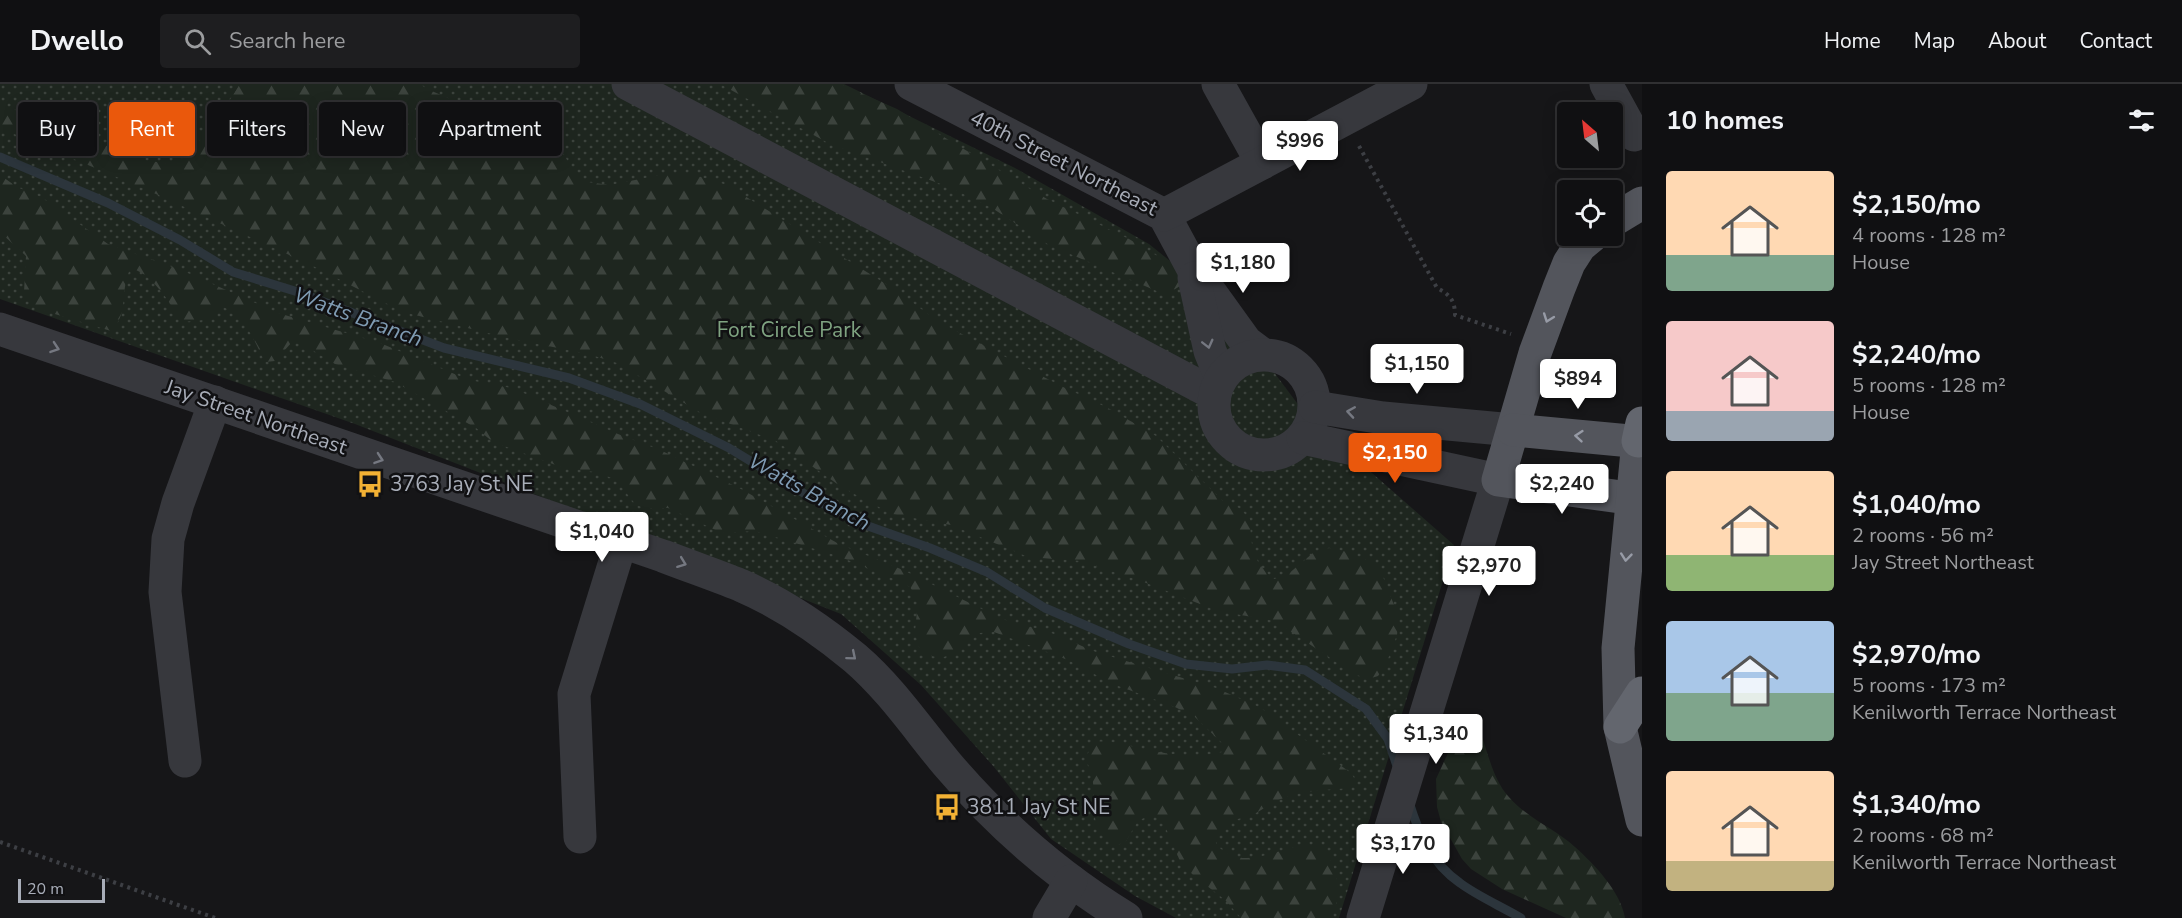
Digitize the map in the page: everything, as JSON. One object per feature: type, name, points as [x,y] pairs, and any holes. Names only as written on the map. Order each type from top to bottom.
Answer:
[{"type":"highway","points":[[1620,727],[1642,693]]},
{"type":"main road","points":[[1623,214],[1642,203]]},
{"type":"main road","points":[[1580,246],[1569,263],[1535,354],[1498,480],[1637,499]]},
{"type":"main road","points":[[1513,430],[1641,435],[1637,499],[1618,648],[1620,727],[1642,820]]},
{"type":"street","points":[[628,84],[1218,386]]},
{"type":"street","name":"40th Street Northeast","points":[[911,84],[1164,215],[1192,267],[1246,342],[1262,354]]},
{"type":"street","points":[[1218,84],[1262,164]]},
{"type":"street","points":[[1164,215],[1412,84]]},
{"type":"street","points":[[1606,84],[1635,135]]},
{"type":"street","name":"40th Street Northeast","points":[[1192,267],[1218,386]]},
{"type":"street","name":"Jay Street Northeast","points":[[0,328],[741,585],[801,618],[829,638],[881,682],[947,764],[995,815],[1071,881],[1126,918]]},
{"type":"street","points":[[1262,354],[1286,359],[1305,375],[1313,390],[1315,407],[1312,423],[1303,438],[1290,449],[1274,454],[1257,455],[1241,450],[1227,440],[1218,426],[1213,410],[1218,386],[1232,366],[1246,357],[1262,354]]},
{"type":"street","points":[[185,761],[165,592],[168,539],[178,503],[215,402]]},
{"type":"street","points":[[1315,407],[1383,418],[1513,430]]},
{"type":"street","points":[[1303,438],[1498,480],[1364,918]]},
{"type":"street","points":[[580,837],[574,694],[621,542]]},
{"type":"street","points":[[1049,918],[1071,881]]},
{"type":"path","points":[[1344,120],[1437,288],[1449,295],[1455,307],[1455,315],[1511,335]]},
{"type":"path","points":[[0,842],[215,918]]},
{"type":"green space","name":"Fort Circle Park","points":[[0,84],[844,84],[1015,168],[1149,244],[1222,303],[1306,415],[1454,545],[1339,918],[1176,918],[1135,896],[1051,839],[994,767],[921,685],[841,614],[355,424],[0,299]]},
{"type":"green space","points":[[240,84],[420,84],[457,102],[418,102],[418,156],[562,156],[562,151],[572,169],[587,182],[610,185],[665,174],[688,173],[727,185],[894,289],[939,322],[1108,408],[1156,436],[1223,501],[1239,508],[1250,519],[1254,552],[1261,566],[1274,579],[1287,575],[1313,553],[1329,548],[1348,552],[1369,561],[1382,574],[1399,618],[1397,635],[1385,667],[1378,676],[1368,679],[1354,674],[1275,621],[1218,611],[1081,561],[1028,557],[951,525],[892,514],[843,488],[776,441],[701,413],[617,363],[588,354],[508,338],[403,312],[309,264],[67,156],[97,156],[97,142],[109,147],[109,156],[133,156],[143,160],[171,164],[186,156],[195,156],[195,150],[207,126],[207,156],[307,156],[307,102],[228,102]]},
{"type":"green space","points":[[720,84],[840,84],[897,109],[1047,199],[1129,239],[1179,269],[1183,284],[1166,295],[1049,245],[992,208],[949,187],[830,144]]},
{"type":"green space","points":[[0,99],[8,107],[18,111],[18,136],[0,128]]},
{"type":"green space","points":[[0,175],[17,187],[41,197],[108,244],[181,270],[278,313],[380,343],[469,380],[512,388],[660,450],[741,489],[839,544],[903,570],[1002,619],[1049,632],[1096,652],[1216,688],[1261,708],[1351,773],[1356,781],[1351,788],[1289,796],[1256,813],[1229,822],[1219,830],[1216,844],[1226,853],[1249,858],[1308,845],[1323,850],[1333,865],[1338,884],[1337,900],[1331,918],[1241,918],[1225,900],[1193,875],[1180,861],[1161,817],[1150,815],[1138,821],[1126,841],[1118,845],[1101,833],[1095,816],[1092,777],[1086,759],[1092,742],[1116,743],[1181,755],[1222,752],[1222,743],[1195,717],[1175,707],[1113,684],[1068,660],[994,632],[980,633],[955,653],[941,658],[927,655],[919,647],[915,632],[918,600],[910,587],[894,579],[838,556],[755,531],[722,533],[668,508],[645,508],[636,505],[615,479],[594,472],[561,467],[493,442],[476,428],[395,382],[335,364],[304,345],[292,342],[275,361],[265,362],[252,336],[234,313],[216,305],[214,319],[183,322],[154,284],[140,272],[131,268],[125,284],[123,308],[117,324],[111,331],[35,308],[24,292],[26,256],[0,232]]},
{"type":"green space","points":[[1482,737],[1495,776],[1503,790],[1524,811],[1567,840],[1590,862],[1606,879],[1618,898],[1625,918],[1566,918],[1502,889],[1471,869],[1462,859],[1441,822],[1437,807],[1436,779],[1448,753],[1474,738]]},
{"type":"waterway","name":"Watts Branch","points":[[0,157],[108,203],[180,240],[233,272],[298,292],[444,348],[569,378],[640,404],[729,448],[810,497],[868,526],[930,548],[987,572],[1045,608],[1129,644],[1186,664],[1232,669],[1267,665],[1305,670],[1366,709],[1388,739],[1398,769]]},
{"type":"waterway","name":"Watts Branch","points":[[1409,802],[1427,847],[1441,866],[1467,888],[1521,918]]},
{"type":"place","name":"3763 Jay St NE","points":[[370,484]]},
{"type":"place","name":"3811 Jay St NE","points":[[947,807]]}]
